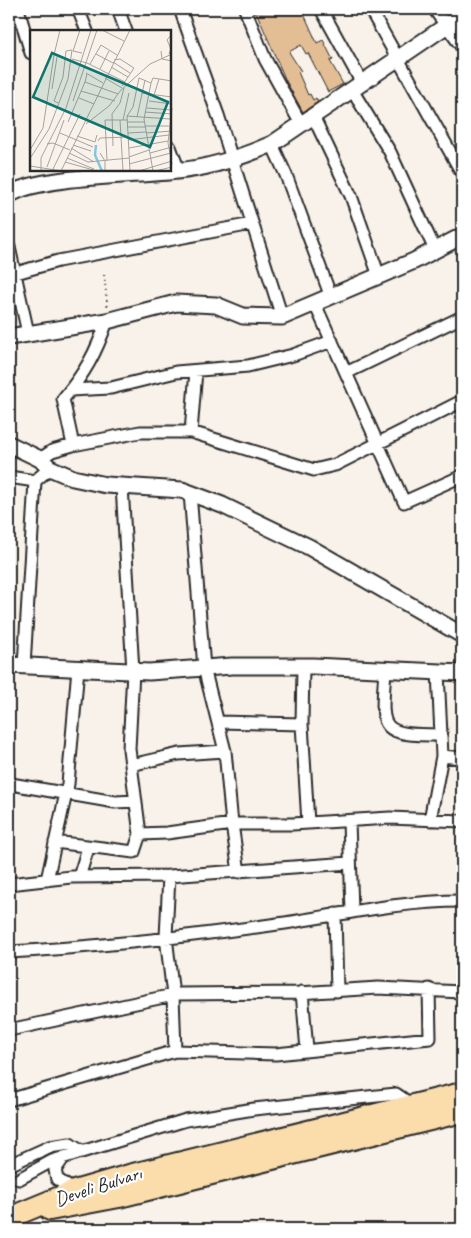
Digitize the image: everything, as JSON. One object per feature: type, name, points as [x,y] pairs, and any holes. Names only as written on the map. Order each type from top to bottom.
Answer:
[{"type":"highway","name":"Develi Bulvarı","points":[[462,1093],[129,1175],[74,1191],[11,1217],[119,1197],[462,1112]]},
{"type":"street","points":[[18,9],[30,50]]},
{"type":"street","points":[[78,9],[87,30]]},
{"type":"street","points":[[118,9],[126,30]]},
{"type":"street","points":[[180,9],[218,115],[282,317]]},
{"type":"street","points":[[245,9],[264,59],[307,120],[351,196],[379,276]]},
{"type":"street","points":[[320,9],[390,152],[435,250]]},
{"type":"street","points":[[370,9],[462,173]]},
{"type":"street","points":[[434,9],[462,47]]},
{"type":"street","points":[[9,196],[38,184],[65,176],[179,171],[232,160],[272,144],[462,15]]},
{"type":"street","points":[[272,144],[286,175],[331,297]]},
{"type":"street","points":[[171,150],[179,171]]},
{"type":"street","points":[[12,274],[58,262],[252,224]]},
{"type":"street","points":[[9,336],[107,321],[176,303],[216,306],[243,316],[282,317],[379,276],[462,236]]},
{"type":"street","points":[[9,247],[12,274],[28,333]]},
{"type":"street","points":[[315,304],[404,502],[462,476]]},
{"type":"street","points":[[346,373],[462,316]]},
{"type":"street","points":[[73,446],[63,399],[96,354],[107,321]]},
{"type":"street","points":[[70,390],[110,388],[176,372],[257,364],[293,356],[332,341]]},
{"type":"street","points":[[191,432],[196,371]]},
{"type":"street","points":[[462,401],[335,465],[314,470],[191,432],[140,432],[52,451],[35,481],[16,666],[133,671],[232,666],[303,666],[462,673]]},
{"type":"street","points":[[9,440],[45,464],[73,478],[122,486],[182,490],[255,520],[309,547],[462,635]]},
{"type":"street","points":[[9,478],[35,481]]},
{"type":"street","points":[[55,842],[88,848],[134,852],[140,834],[129,749],[133,671],[122,486]]},
{"type":"street","points":[[190,493],[204,668],[225,751],[239,872]]},
{"type":"street","points":[[303,666],[302,724],[308,823]]},
{"type":"street","points":[[47,880],[66,793],[78,668]]},
{"type":"street","points":[[385,670],[382,714],[386,724],[394,731],[404,735],[440,735]]},
{"type":"street","points":[[430,820],[442,756],[438,672]]},
{"type":"street","points":[[218,722],[302,724]]},
{"type":"street","points":[[131,765],[179,754],[225,751]]},
{"type":"street","points":[[442,756],[462,758]]},
{"type":"street","points":[[11,784],[115,802],[136,801]]},
{"type":"street","points":[[140,834],[167,833],[232,824],[308,823],[390,818],[462,821]]},
{"type":"street","points":[[349,821],[352,911]]},
{"type":"street","points":[[79,877],[88,848]]},
{"type":"street","points":[[9,884],[79,877],[169,876],[239,872],[350,862]]},
{"type":"street","points":[[169,876],[166,937],[173,995],[175,1051]]},
{"type":"street","points":[[9,952],[100,947],[352,911],[442,901],[462,901]]},
{"type":"street","points":[[335,914],[337,990]]},
{"type":"street","points":[[9,1100],[175,1051],[276,1054],[430,1038],[429,989]]},
{"type":"street","points":[[9,1030],[173,995],[429,989],[462,992]]},
{"type":"street","points":[[302,992],[307,1050]]},
{"type":"street","points":[[20,1179],[52,1161],[186,1120],[254,1109],[396,1094],[412,1105]]},
{"type":"street","points":[[9,1165],[49,1147],[70,1144],[81,1151]]},
{"type":"street","points":[[64,1157],[55,1170],[57,1179],[74,1191]]},
{"type":"path","points":[[104,275],[107,287],[107,321]]},
{"type":"building","points":[[255,9],[314,9],[304,14],[317,43],[323,40],[333,60],[330,61],[343,84],[328,92],[308,53],[306,54],[301,45],[289,52],[301,71],[298,72],[308,95],[310,94],[313,100],[316,98],[318,102],[303,112],[286,81]]}]
